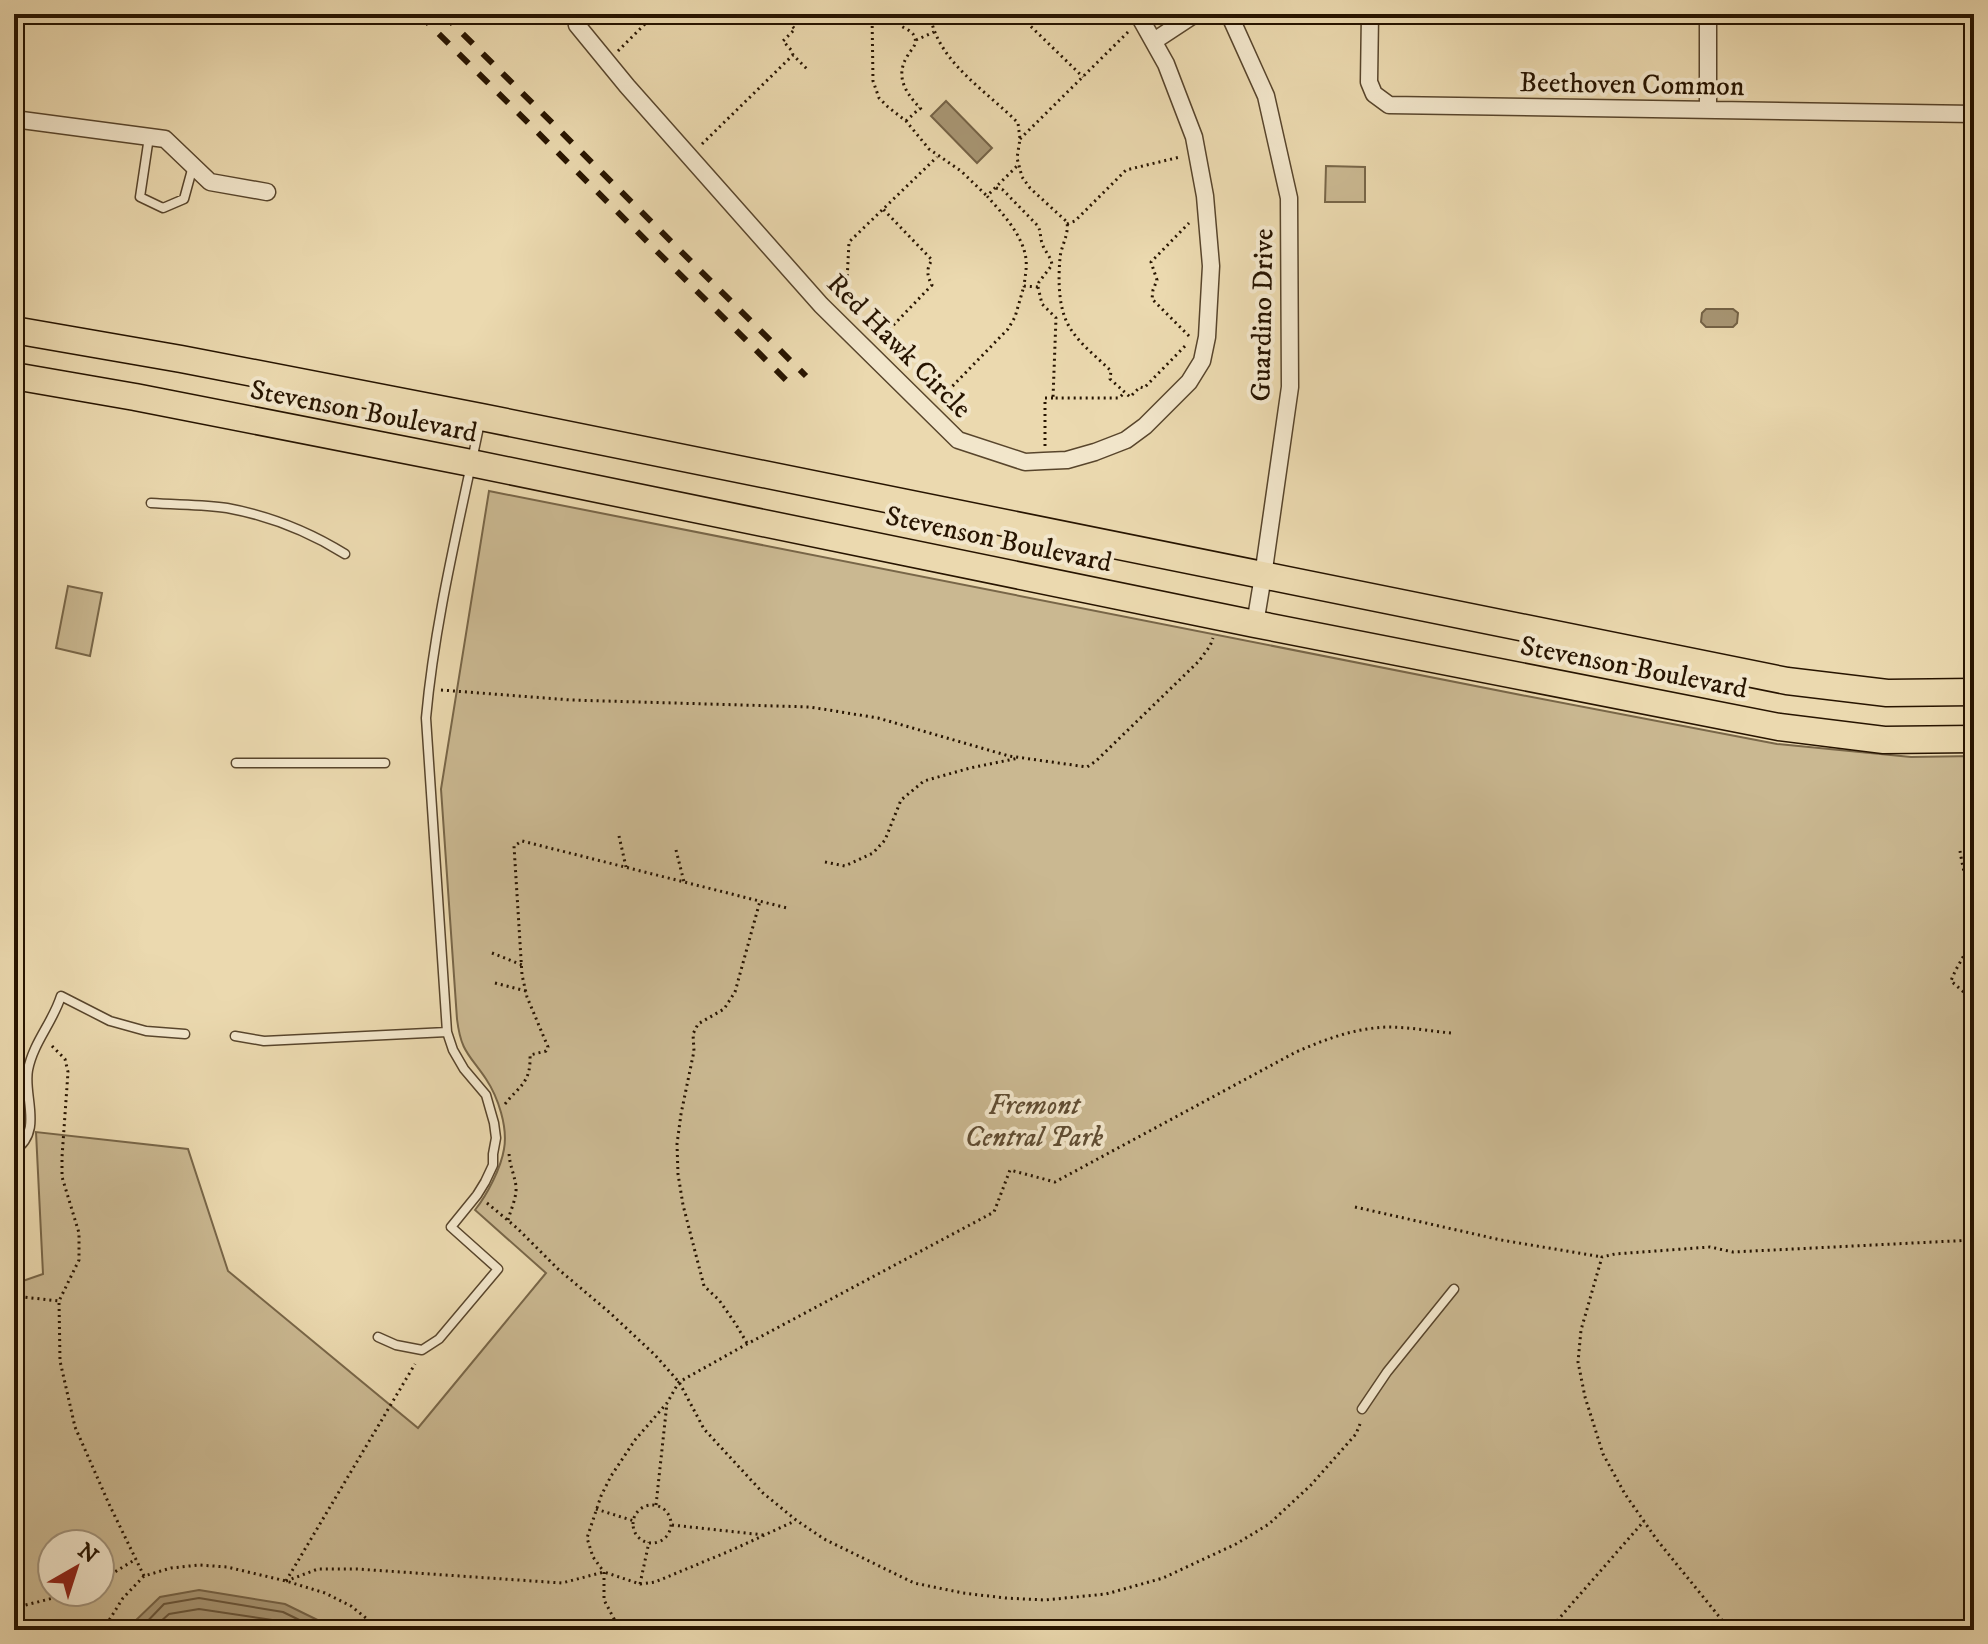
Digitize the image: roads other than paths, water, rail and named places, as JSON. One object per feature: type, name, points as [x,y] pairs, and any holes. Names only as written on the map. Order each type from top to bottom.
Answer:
[{"type":"main road","name":"Stevenson Boulevard","points":[[14,330],[481,417],[1787,681],[1887,693],[1974,692]]},
{"type":"main road","name":"Stevenson Boulevard","points":[[14,376],[471,463],[1255,624],[1779,727],[1884,740],[1974,739]]},
{"type":"street","name":"Red Hawk Circle","points":[[575,14],[577,25],[607,62],[821,305],[958,440],[1025,462],[1067,460],[1126,440],[1145,426],[1189,382],[1202,361],[1207,337],[1211,266],[1205,196],[1194,137],[1175,83],[1140,16]]},
{"type":"street","points":[[1154,41],[1195,14]]},
{"type":"street","name":"Guardino Drive","points":[[1229,14],[1266,96],[1289,198],[1290,387],[1255,624]]},
{"type":"street","name":"Beethoven Common","points":[[1370,14],[1369,82],[1374,94],[1389,105],[1974,114]]},
{"type":"street","points":[[1708,14],[1708,110]]},
{"type":"street","points":[[14,119],[165,139],[210,182],[267,192]]},
{"type":"lane","points":[[149,137],[140,197],[163,208],[184,199],[193,165]]},
{"type":"lane","points":[[378,1337],[396,1345],[422,1350],[439,1339],[498,1269],[451,1227],[477,1195],[493,1165],[496,1138],[486,1095],[464,1069],[447,1032],[426,718],[430,671],[445,588],[481,417]]},
{"type":"lane","points":[[151,503],[225,508],[286,524],[320,538],[345,554]]},
{"type":"lane","points":[[236,763],[385,763]]},
{"type":"lane","points":[[14,1151],[25,1141],[30,1127],[27,1072],[38,1041],[61,996],[110,1021],[146,1031],[185,1034]]},
{"type":"lane","points":[[235,1036],[264,1041],[447,1032]]},
{"type":"lane","points":[[1362,1409],[1387,1372],[1454,1289]]},
{"type":"water","points":[[946,101],[992,148],[977,163],[931,116]]},
{"type":"water","points":[[1706,309],[1733,309],[1738,313],[1737,323],[1733,327],[1706,327],[1701,322]]},
{"type":"water","points":[[199,1590],[285,1604],[338,1630],[130,1630],[160,1597]]},
{"type":"railway","points":[[419,14],[794,388]]},
{"type":"railway","points":[[443,14],[806,376]]},
{"type":"park label","name":"Fremont Central Park","points":[[1034,1120]]}]
